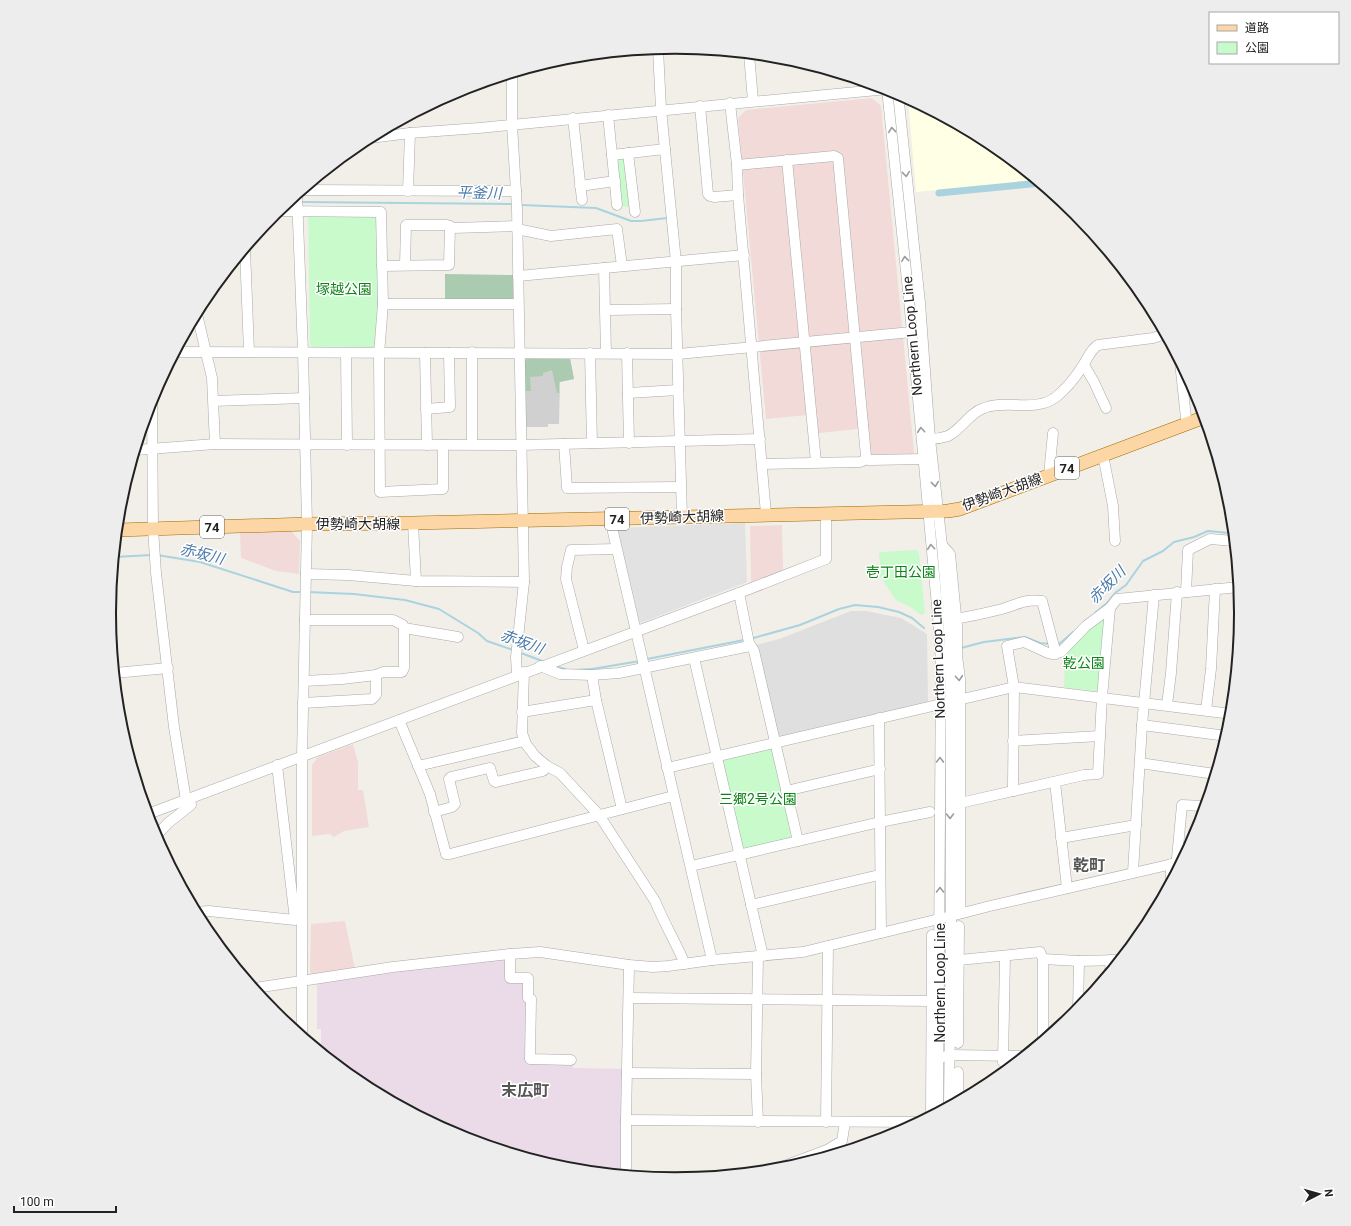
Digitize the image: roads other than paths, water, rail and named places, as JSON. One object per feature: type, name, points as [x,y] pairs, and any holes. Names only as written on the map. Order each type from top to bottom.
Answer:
[{"type":"main road","name":"伊勢崎大胡線","points":[[123,531],[154,536],[307,524],[610,519],[933,511],[960,509],[1200,419]]},
{"type":"street","points":[[658,54],[661,110],[676,262],[680,487],[682,517]]},
{"type":"street","points":[[749,59],[753,101]]},
{"type":"street","points":[[512,79],[512,124],[517,209],[524,582],[516,657],[521,674],[522,733],[524,741],[535,756],[547,766],[560,773],[599,815],[655,902],[685,964]]},
{"type":"street","points":[[384,136],[872,90]]},
{"type":"street","name":"Northern Loop Line","points":[[888,97],[912,332],[923,459],[933,511],[942,545],[949,631],[951,702],[949,1100]]},
{"type":"street","name":"Northern Loop Line","points":[[899,101],[920,303],[930,439],[938,617],[951,702],[940,808],[940,1059],[936,1107]]},
{"type":"street","points":[[730,103],[737,165],[738,195],[766,514]]},
{"type":"street","points":[[700,106],[708,194],[714,197],[738,195]]},
{"type":"street","points":[[608,115],[617,205]]},
{"type":"street","points":[[574,118],[582,200]]},
{"type":"street","points":[[408,191],[410,133]]},
{"type":"street","points":[[612,155],[665,149]]},
{"type":"street","points":[[628,153],[635,212]]},
{"type":"street","points":[[737,165],[834,156],[838,158],[867,459]]},
{"type":"street","points":[[787,160],[816,462]]},
{"type":"street","points":[[580,186],[615,181]]},
{"type":"street","points":[[311,190],[510,191],[516,193]]},
{"type":"street","points":[[297,202],[304,352],[307,524],[302,756],[302,1028]]},
{"type":"street","points":[[288,210],[380,212],[383,304],[379,354],[380,492],[443,489],[443,445]]},
{"type":"street","points":[[406,265],[406,225],[447,225],[453,228],[517,228],[551,236],[618,229],[622,266]]},
{"type":"street","points":[[382,266],[449,265],[450,226]]},
{"type":"street","points":[[518,276],[744,255]]},
{"type":"street","points":[[245,256],[249,352]]},
{"type":"street","points":[[604,268],[606,353]]},
{"type":"street","points":[[383,304],[518,304]]},
{"type":"street","points":[[606,310],[676,309]]},
{"type":"street","points":[[198,322],[212,378],[215,444]]},
{"type":"street","points":[[181,352],[304,352],[379,354],[472,352],[678,354],[912,332]]},
{"type":"street","points":[[930,439],[949,435],[974,413],[983,408],[998,405],[1026,406],[1041,404],[1052,400],[1084,365],[1093,350],[1098,345],[1148,339],[1161,335]]},
{"type":"street","points":[[472,352],[472,444]]},
{"type":"street","points":[[346,353],[347,445]]},
{"type":"street","points":[[425,353],[427,445]]},
{"type":"street","points":[[426,408],[450,408],[449,353]]},
{"type":"street","points":[[590,353],[592,443]]},
{"type":"street","points":[[627,353],[629,442]]},
{"type":"street","points":[[1084,365],[1106,408]]},
{"type":"street","points":[[1181,376],[1186,418],[1188,423]]},
{"type":"street","points":[[628,393],[678,390]]},
{"type":"street","points":[[214,401],[304,398]]},
{"type":"street","points":[[152,416],[156,572],[174,727],[188,799],[191,805],[168,823],[161,831]]},
{"type":"street","points":[[1049,475],[1053,433]]},
{"type":"street","points":[[141,450],[215,444],[380,446],[472,444],[521,445],[760,439]]},
{"type":"street","points":[[564,444],[567,488],[680,487]]},
{"type":"street","points":[[1103,455],[1113,506],[1115,541]]},
{"type":"street","points":[[762,464],[860,462],[867,459],[923,459]]},
{"type":"street","points":[[153,812],[826,559],[826,514]]},
{"type":"street","points":[[610,519],[712,960]]},
{"type":"street","points":[[413,523],[416,581]]},
{"type":"street","points":[[1167,705],[1181,592],[1188,550],[1210,539],[1230,541]]},
{"type":"street","points":[[942,545],[950,554],[960,679],[951,702],[960,803],[960,905],[962,913]]},
{"type":"street","points":[[584,650],[566,579],[571,550],[616,549]]},
{"type":"street","points":[[306,574],[348,575],[416,581],[524,582]]},
{"type":"street","points":[[1014,791],[1014,687],[1007,646],[1024,642],[1048,653],[1056,654],[1064,650],[1086,626],[1110,608],[1117,599],[1233,587]]},
{"type":"street","points":[[1206,710],[1211,669],[1215,589]]},
{"type":"street","points":[[739,593],[750,646],[754,651],[798,841]]},
{"type":"street","points":[[1133,872],[1142,725],[1154,595]]},
{"type":"street","points":[[956,619],[1003,609],[1017,603],[1033,600],[1042,601],[1056,654]]},
{"type":"street","points":[[960,803],[1084,775],[1098,774],[1102,697],[1110,608]]},
{"type":"street","points":[[304,681],[342,679],[383,672],[402,672],[404,668],[404,628],[403,625],[393,620],[305,620]]},
{"type":"street","points":[[404,628],[458,637]]},
{"type":"street","points":[[540,666],[560,674],[592,676],[619,673],[644,666],[694,658],[750,646]]},
{"type":"street","points":[[694,658],[740,855],[761,956],[757,999],[756,1074],[758,1122]]},
{"type":"street","points":[[120,673],[168,668]]},
{"type":"street","points":[[303,703],[372,699],[376,695],[376,674]]},
{"type":"street","points":[[592,676],[596,700],[622,809]]},
{"type":"street","points":[[667,768],[1014,687],[1226,713]]},
{"type":"street","points":[[522,712],[596,700]]},
{"type":"street","points":[[879,718],[880,933]]},
{"type":"street","points":[[399,720],[430,794],[446,854],[674,796]]},
{"type":"street","points":[[1142,725],[1221,735]]},
{"type":"street","points":[[1014,741],[1100,736]]},
{"type":"street","points":[[418,766],[524,741]]},
{"type":"street","points":[[1140,763],[1211,773]]},
{"type":"street","points":[[203,911],[295,920],[277,765]]},
{"type":"street","points":[[434,812],[452,807],[455,804],[448,779],[451,776],[490,768],[494,781],[496,782],[543,770],[547,766]]},
{"type":"street","points":[[786,791],[880,769]]},
{"type":"street","points":[[1055,782],[1067,888]]},
{"type":"street","points":[[1177,860],[1182,805],[1200,806]]},
{"type":"street","points":[[691,866],[880,822],[930,812]]},
{"type":"street","points":[[1061,838],[1136,825]]},
{"type":"street","points":[[260,987],[393,967],[540,952],[629,965],[668,966],[712,960],[803,952],[1133,872],[1175,863]]},
{"type":"street","points":[[751,905],[879,875]]},
{"type":"street","points":[[958,1043],[959,926]]},
{"type":"street","points":[[932,935],[931,1019],[936,1107]]},
{"type":"street","points":[[951,936],[959,957]]},
{"type":"street","points":[[826,1122],[828,946]]},
{"type":"street","points":[[959,957],[1005,956],[1040,952],[1043,959],[1043,1034]]},
{"type":"street","points":[[510,954],[510,978],[528,978],[528,998],[531,999],[530,1059],[571,1060]]},
{"type":"street","points":[[1003,1058],[1005,956]]},
{"type":"street","points":[[1043,959],[1079,961],[1113,960]]},
{"type":"street","points":[[1078,1001],[1079,961]]},
{"type":"street","points":[[626,1170],[629,965]]},
{"type":"street","points":[[931,996],[940,980]]},
{"type":"street","points":[[628,998],[827,1000],[931,996]]},
{"type":"street","points":[[950,1030],[958,1016]]},
{"type":"street","points":[[931,1019],[939,1033]]},
{"type":"street","points":[[940,1059],[1015,1057]]},
{"type":"street","points":[[1003,1058],[1010,1060]]},
{"type":"street","points":[[957,1096],[958,1072]]},
{"type":"street","points":[[627,1073],[756,1074]]},
{"type":"street","points":[[949,1090],[954,1097]]},
{"type":"street","points":[[626,1120],[905,1122]]},
{"type":"street","points":[[817,1154],[842,1141],[845,1122]]},
{"type":"waterway","points":[[939,193],[1033,184]]},
{"type":"waterway","name":"平釜川","points":[[301,202],[514,204]]},
{"type":"waterway","name":"平釜川","points":[[521,205],[596,208],[631,221],[667,218]]},
{"type":"waterway","name":"赤坂川","points":[[1095,613],[1107,603],[1115,593],[1126,585],[1143,561],[1163,551],[1174,542],[1194,537],[1208,531],[1229,533]]},
{"type":"waterway","name":"赤坂川","points":[[120,557],[151,555]]},
{"type":"waterway","name":"赤坂川","points":[[157,555],[200,562],[293,592],[302,592]]},
{"type":"waterway","name":"赤坂川","points":[[308,592],[354,594],[405,600],[439,609],[478,633],[487,641],[513,650]]},
{"type":"waterway","name":"赤坂川","points":[[750,639],[800,625],[839,609],[855,605],[878,607],[899,612],[912,618],[924,628]]},
{"type":"waterway","name":"赤坂川","points":[[1057,645],[1073,632]]},
{"type":"waterway","name":"赤坂川","points":[[961,648],[984,642],[1025,637],[1040,643],[1050,644]]},
{"type":"waterway","name":"赤坂川","points":[[647,659],[744,640]]},
{"type":"waterway","name":"赤坂川","points":[[521,653],[545,662]]},
{"type":"waterway","name":"赤坂川","points":[[573,670],[592,669],[640,661]]},
{"type":"waterway","name":"赤坂川","points":[[554,666],[565,669]]},
{"type":"district","name":"乾町","points":[[1089,865]]},
{"type":"district","name":"末広町","points":[[525,1090]]},
{"type":"park label","name":"塚越公園","points":[[344,289]]},
{"type":"park label","name":"壱丁田公園","points":[[901,572]]},
{"type":"park label","name":"乾公園","points":[[1084,663]]},
{"type":"park label","name":"三郷2号公園","points":[[758,799]]}]
